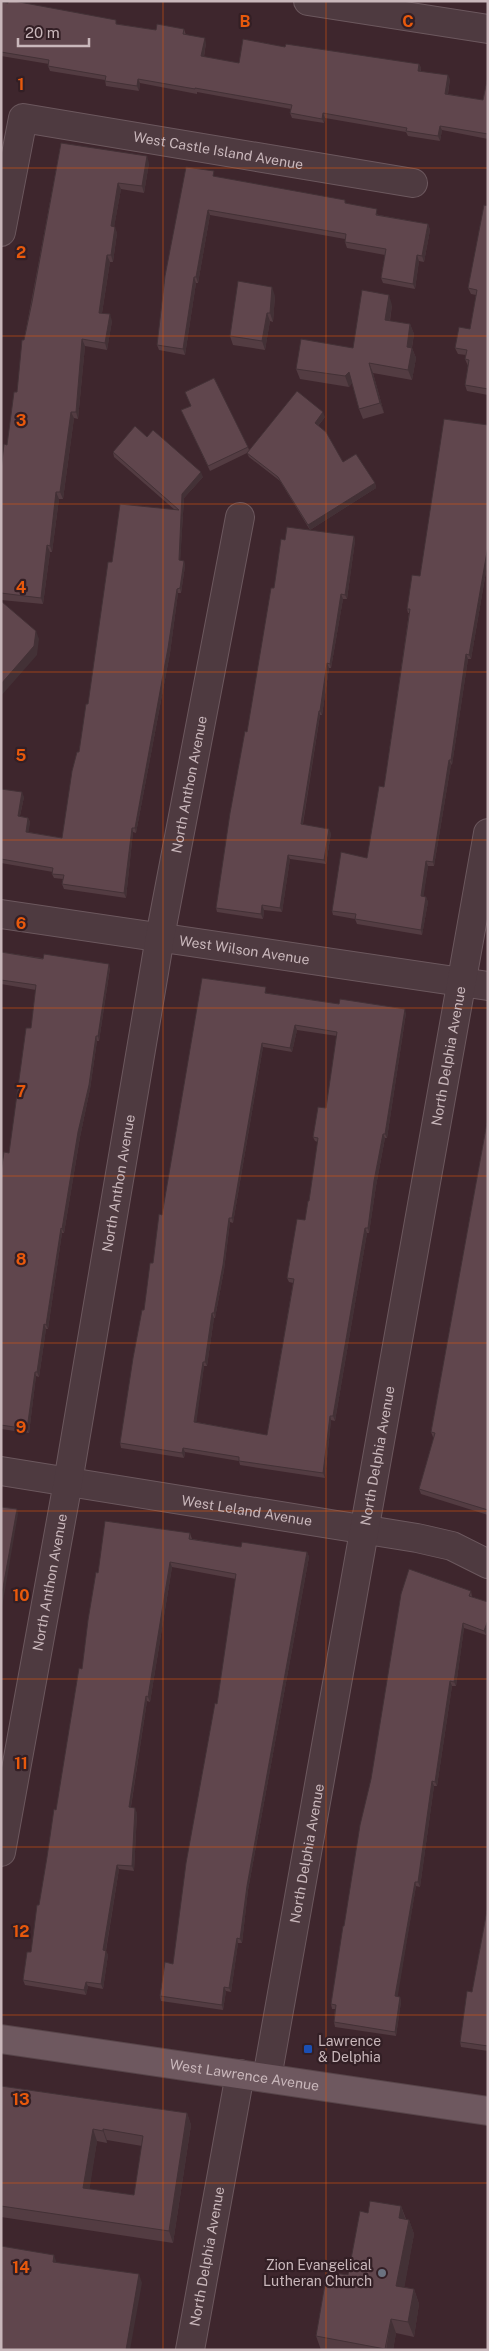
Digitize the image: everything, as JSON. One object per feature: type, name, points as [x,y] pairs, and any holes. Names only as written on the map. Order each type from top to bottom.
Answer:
[{"type":"main road","name":"West Lawrence Avenue","points":[[1,2039],[488,2112]]},
{"type":"street","points":[[308,1],[488,29]]},
{"type":"street","name":"West Castle Island Avenue","points":[[1,232],[22,118],[412,183]]},
{"type":"street","name":"North Anthon Avenue","points":[[1,1852],[68,1482],[160,937],[240,517]]},
{"type":"street","name":"North Delphia Avenue","points":[[266,2078],[488,833]]},
{"type":"street","name":"West Wilson Avenue","points":[[1,914],[488,986]]},
{"type":"street","name":"West Leland Avenue","points":[[1,1471],[418,1538],[452,1546],[488,1564]]},
{"type":"street","name":"North Delphia Avenue","points":[[190,2350],[240,2074]]},
{"type":"building","points":[[8,1],[116,20],[116,24],[156,30],[157,24],[184,29],[183,34],[205,38],[201,56],[239,63],[243,39],[285,47],[286,44],[419,64],[418,71],[448,75],[445,94],[483,100],[488,76],[488,134],[440,126],[438,136],[406,131],[407,128],[323,113],[322,119],[290,113],[292,105],[138,79],[137,86],[105,81],[106,76],[48,66],[49,60],[1,52],[1,2],[8,3]]},
{"type":"building","points":[[61,143],[147,156],[142,186],[118,183],[111,226],[115,227],[111,255],[107,255],[99,313],[110,314],[105,343],[82,339],[76,412],[71,412],[60,492],[56,492],[50,546],[47,545],[41,598],[1,593],[1,470],[4,444],[7,445],[14,392],[17,392],[22,340],[24,340],[32,302]]},
{"type":"building","points":[[186,167],[214,171],[213,176],[345,200],[345,203],[377,209],[376,215],[428,224],[422,256],[417,255],[413,284],[381,278],[386,249],[345,242],[346,234],[208,210],[196,277],[194,277],[183,349],[157,345],[165,276]]},
{"type":"building","points":[[484,205],[488,206],[488,389],[465,385],[469,360],[465,359],[467,350],[455,348],[459,327],[470,329],[477,290],[468,288]]},
{"type":"building","points":[[238,281],[272,287],[270,313],[267,313],[262,341],[230,336]]},
{"type":"building","points":[[362,290],[389,295],[385,320],[410,324],[407,347],[412,348],[408,370],[369,363],[380,403],[359,409],[349,372],[345,376],[296,369],[301,339],[353,348]]},
{"type":"building","points":[[214,378],[248,447],[208,466],[181,410],[191,406],[185,392]]},
{"type":"building","points":[[297,391],[323,412],[315,423],[326,432],[343,462],[356,454],[375,483],[308,525],[278,477],[247,453]]},
{"type":"building","points":[[444,419],[488,425],[488,546],[469,655],[466,654],[451,760],[449,760],[433,862],[426,861],[421,896],[426,897],[421,930],[355,919],[356,914],[332,911],[341,852],[367,858],[379,786],[384,787],[410,609],[407,609],[412,575],[420,576]]},
{"type":"building","points":[[135,426],[147,437],[153,430],[201,472],[182,494],[179,560],[184,561],[180,588],[177,589],[135,828],[132,828],[124,893],[62,884],[64,875],[52,874],[53,868],[1,859],[1,789],[22,792],[18,816],[28,818],[26,832],[62,838],[72,771],[77,752],[79,752],[86,704],[88,704],[108,562],[112,562],[120,504],[179,510],[113,452]]},
{"type":"building","points":[[287,527],[354,536],[345,595],[341,594],[330,664],[327,663],[301,824],[329,829],[324,860],[288,855],[280,908],[262,905],[261,914],[216,908],[230,813],[245,731],[247,732],[271,588],[274,588],[281,539],[285,540]]},
{"type":"building","points":[[1,601],[36,631],[34,646],[1,684]]},
{"type":"building","points":[[1,952],[43,959],[44,954],[109,964],[98,1036],[96,1036],[89,1085],[78,1132],[61,1228],[46,1325],[44,1324],[37,1372],[35,1372],[27,1429],[1,1425],[1,1172],[4,1152],[9,1153],[26,1028],[31,1028],[36,985],[1,980]]},
{"type":"building","points":[[202,978],[266,987],[265,993],[339,1004],[340,999],[405,1009],[385,1134],[383,1134],[374,1181],[368,1228],[365,1228],[333,1416],[330,1416],[323,1473],[239,1461],[239,1457],[183,1448],[182,1453],[120,1443],[133,1358],[142,1310],[144,1310],[150,1263],[153,1263],[159,1214],[162,1215]],"holes":[[[295,1025],[337,1032],[326,1108],[318,1107],[313,1137],[318,1138],[305,1220],[297,1219],[287,1278],[294,1279],[267,1435],[194,1422],[203,1362],[205,1362],[212,1313],[214,1313],[223,1265],[229,1218],[232,1218],[262,1043],[290,1048]]]},
{"type":"building","points":[[488,1117],[488,1510],[419,1489],[435,1433],[431,1432]]},
{"type":"building","points":[[1,1507],[17,1509],[1,1599]]},
{"type":"building","points":[[105,1521],[190,1533],[189,1539],[241,1547],[242,1542],[307,1552],[247,1886],[240,1939],[237,1938],[229,1988],[224,1987],[222,2005],[160,1996],[165,1962],[173,1964],[186,1863],[215,1703],[217,1704],[236,1574],[170,1562],[148,1697],[146,1696],[129,1807],[135,1808],[132,1866],[117,1865],[103,1950],[106,1951],[101,1984],[86,1982],[84,1990],[23,1980],[27,1952],[31,1952],[37,1905],[39,1905],[54,1809],[56,1810],[79,1668],[82,1669],[88,1620],[96,1572],[98,1573]]},
{"type":"building","points":[[409,1569],[471,1591],[469,1596],[488,1602],[488,1620],[484,1631],[463,1623],[454,1682],[450,1681],[435,1782],[432,1781],[418,1882],[415,1882],[395,1996],[400,1997],[395,2032],[334,2022],[336,2005],[331,2004],[360,1825],[371,1779],[401,1594]]},
{"type":"building","points":[[488,1905],[488,2046],[460,2042],[467,1991],[472,1992]]},
{"type":"building","points":[[1,2086],[187,2113],[169,2231],[1,2206]],"holes":[[[93,2129],[103,2131],[103,2129],[143,2136],[134,2195],[83,2188]]]},
{"type":"building","name":"Zion Evangelical Lutheran Church","points":[[370,2201],[401,2206],[399,2218],[409,2220],[396,2286],[414,2289],[408,2322],[391,2319],[385,2349],[316,2336],[327,2272],[348,2275],[360,2211],[368,2213]]},
{"type":"building","points":[[1,2246],[54,2255],[53,2262],[139,2274],[126,2350],[1,2350]]},
{"type":"place","name":"Lawrence & Delphia","points":[[308,2049]]},
{"type":"place","name":"Zion Evangelical Lutheran Church","points":[[382,2273]]}]
